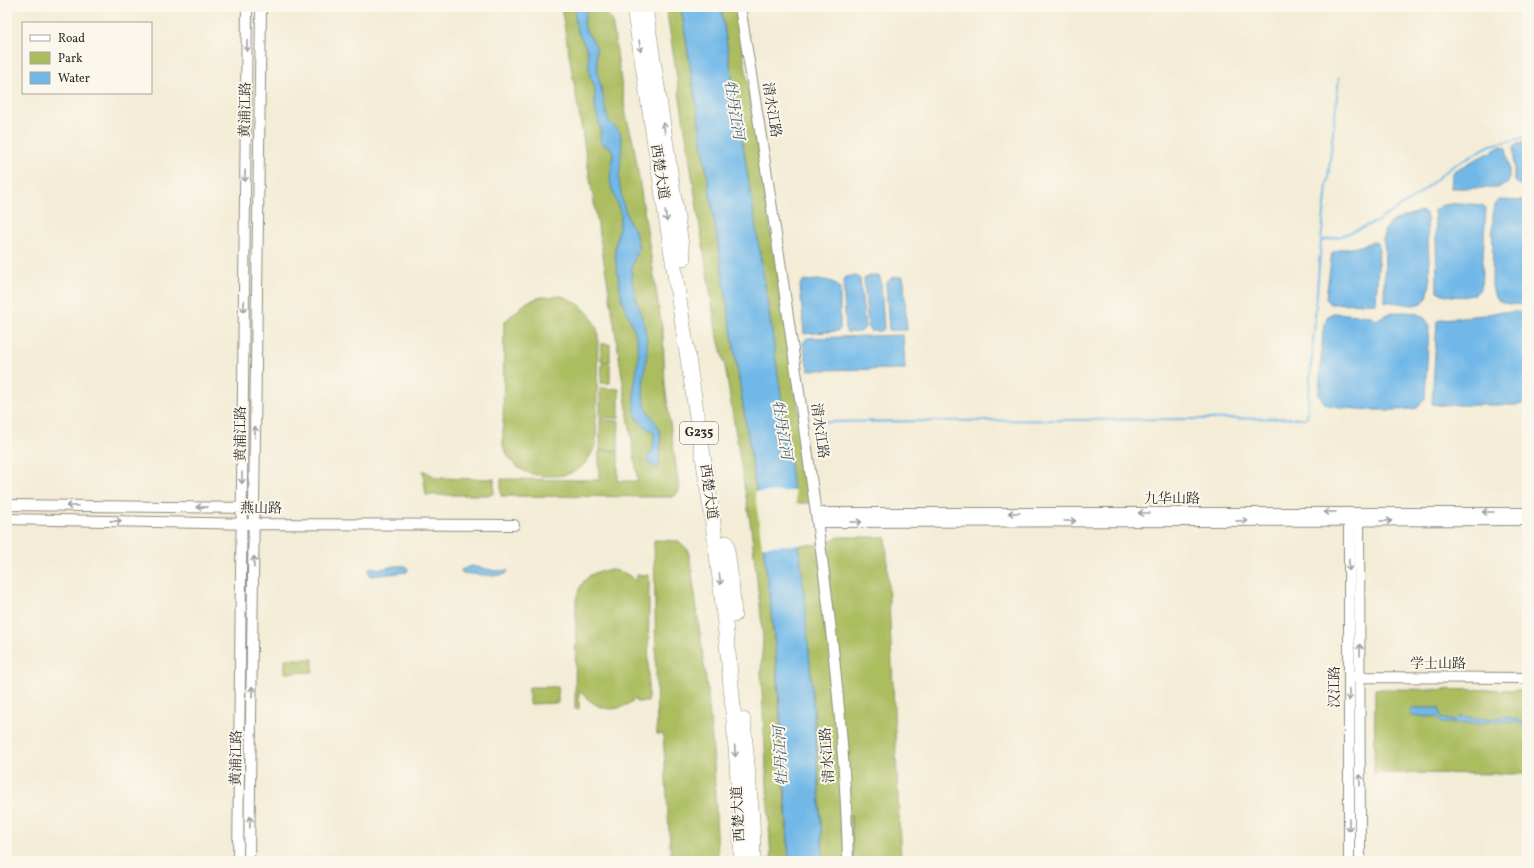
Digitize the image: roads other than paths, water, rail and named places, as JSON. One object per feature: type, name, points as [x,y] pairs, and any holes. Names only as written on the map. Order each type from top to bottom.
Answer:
[{"type":"highway","name":"西楚大道","points":[[634,7],[719,568],[728,648],[742,861]]},
{"type":"highway","name":"西楚大道","points":[[645,7],[731,580],[752,820],[753,861]]},
{"type":"street","name":"黄浦江路","points":[[238,861],[247,7]]},
{"type":"street","name":"黄浦江路","points":[[249,861],[261,7]]},
{"type":"street","name":"清水江路","points":[[740,7],[781,264],[817,517],[837,683],[848,861]]},
{"type":"street","name":"燕山路","points":[[7,505],[255,508]]},
{"type":"street","name":"九华山路","points":[[817,517],[1359,516],[1527,512]]},
{"type":"street","name":"汉江路","points":[[1349,516],[1349,861]]},
{"type":"street","name":"九华山路","points":[[1359,516],[1527,520]]},
{"type":"street","name":"汉江路","points":[[1359,516],[1360,861]]},
{"type":"street","name":"燕山路","points":[[7,519],[254,524],[514,525]]},
{"type":"street","name":"学士山路","points":[[1349,677],[1527,678]]},
{"type":"water","points":[[575,7],[584,7],[586,14],[584,23],[586,31],[596,47],[598,73],[608,120],[620,132],[622,145],[619,180],[622,200],[630,224],[634,228],[639,248],[634,259],[632,271],[635,295],[647,342],[643,393],[646,408],[657,425],[661,436],[658,469],[648,463],[647,459],[653,448],[654,433],[638,421],[634,408],[634,389],[638,360],[638,345],[634,329],[622,300],[616,264],[615,248],[621,215],[611,186],[610,176],[613,153],[611,148],[601,143],[601,131],[595,108],[594,85],[590,77],[587,49],[577,31]]},
{"type":"water","name":"牡丹江河","points":[[681,7],[721,7],[765,282],[788,447],[800,550],[809,654],[823,861],[789,861],[782,732],[775,646],[759,508]]},
{"type":"water","points":[[1527,142],[1527,188],[1516,183],[1514,179],[1514,148],[1517,144]]},
{"type":"water","points":[[1502,146],[1506,148],[1509,169],[1508,181],[1505,184],[1498,188],[1451,188],[1452,175],[1455,170]]},
{"type":"water","points":[[1499,200],[1527,201],[1527,303],[1515,305],[1502,302],[1496,298],[1493,292],[1493,216],[1495,205]]},
{"type":"water","points":[[1461,203],[1482,205],[1486,208],[1481,288],[1473,295],[1460,297],[1437,291],[1436,231],[1434,210],[1443,205]]},
{"type":"water","points":[[1421,211],[1426,214],[1427,219],[1430,283],[1427,298],[1422,303],[1413,305],[1384,301],[1385,249],[1383,238],[1385,230],[1393,221]]},
{"type":"water","points":[[1375,242],[1379,245],[1376,303],[1330,304],[1326,298],[1332,253],[1341,249],[1357,247]]},
{"type":"water","points":[[856,276],[860,279],[865,327],[863,330],[857,332],[846,332],[843,280],[845,277]]},
{"type":"water","points":[[870,276],[879,276],[881,281],[884,329],[881,331],[870,331],[869,328],[864,279]]},
{"type":"water","points":[[903,277],[907,330],[889,330],[886,284],[891,278]]},
{"type":"water","points":[[823,280],[833,282],[837,285],[840,289],[840,329],[837,331],[804,334],[800,285],[803,281]]},
{"type":"water","points":[[1498,312],[1517,312],[1527,314],[1526,402],[1519,405],[1432,404],[1437,321]]},
{"type":"water","points":[[1333,313],[1371,316],[1376,320],[1389,313],[1413,313],[1425,318],[1429,327],[1425,398],[1417,408],[1371,410],[1345,408],[1325,404],[1319,395],[1323,330],[1327,317]]},
{"type":"water","points":[[903,335],[905,369],[808,370],[803,343],[807,338]]},
{"type":"water","points":[[394,566],[406,566],[408,569],[407,572],[371,576],[368,571],[370,567],[381,569]]},
{"type":"water","points":[[471,566],[496,571],[508,570],[506,574],[494,576],[462,573],[461,570]]},
{"type":"water","points":[[1411,708],[1439,708],[1441,718],[1455,721],[1459,717],[1490,719],[1507,716],[1522,721],[1527,717],[1527,729],[1520,723],[1509,721],[1484,722],[1483,724],[1442,723],[1436,717],[1411,716]]},
{"type":"waterway","points":[[815,422],[1307,418],[1321,241],[1339,78]]},
{"type":"waterway","points":[[1321,241],[1341,236],[1376,222],[1418,195],[1452,166],[1491,145],[1527,137]]}]
